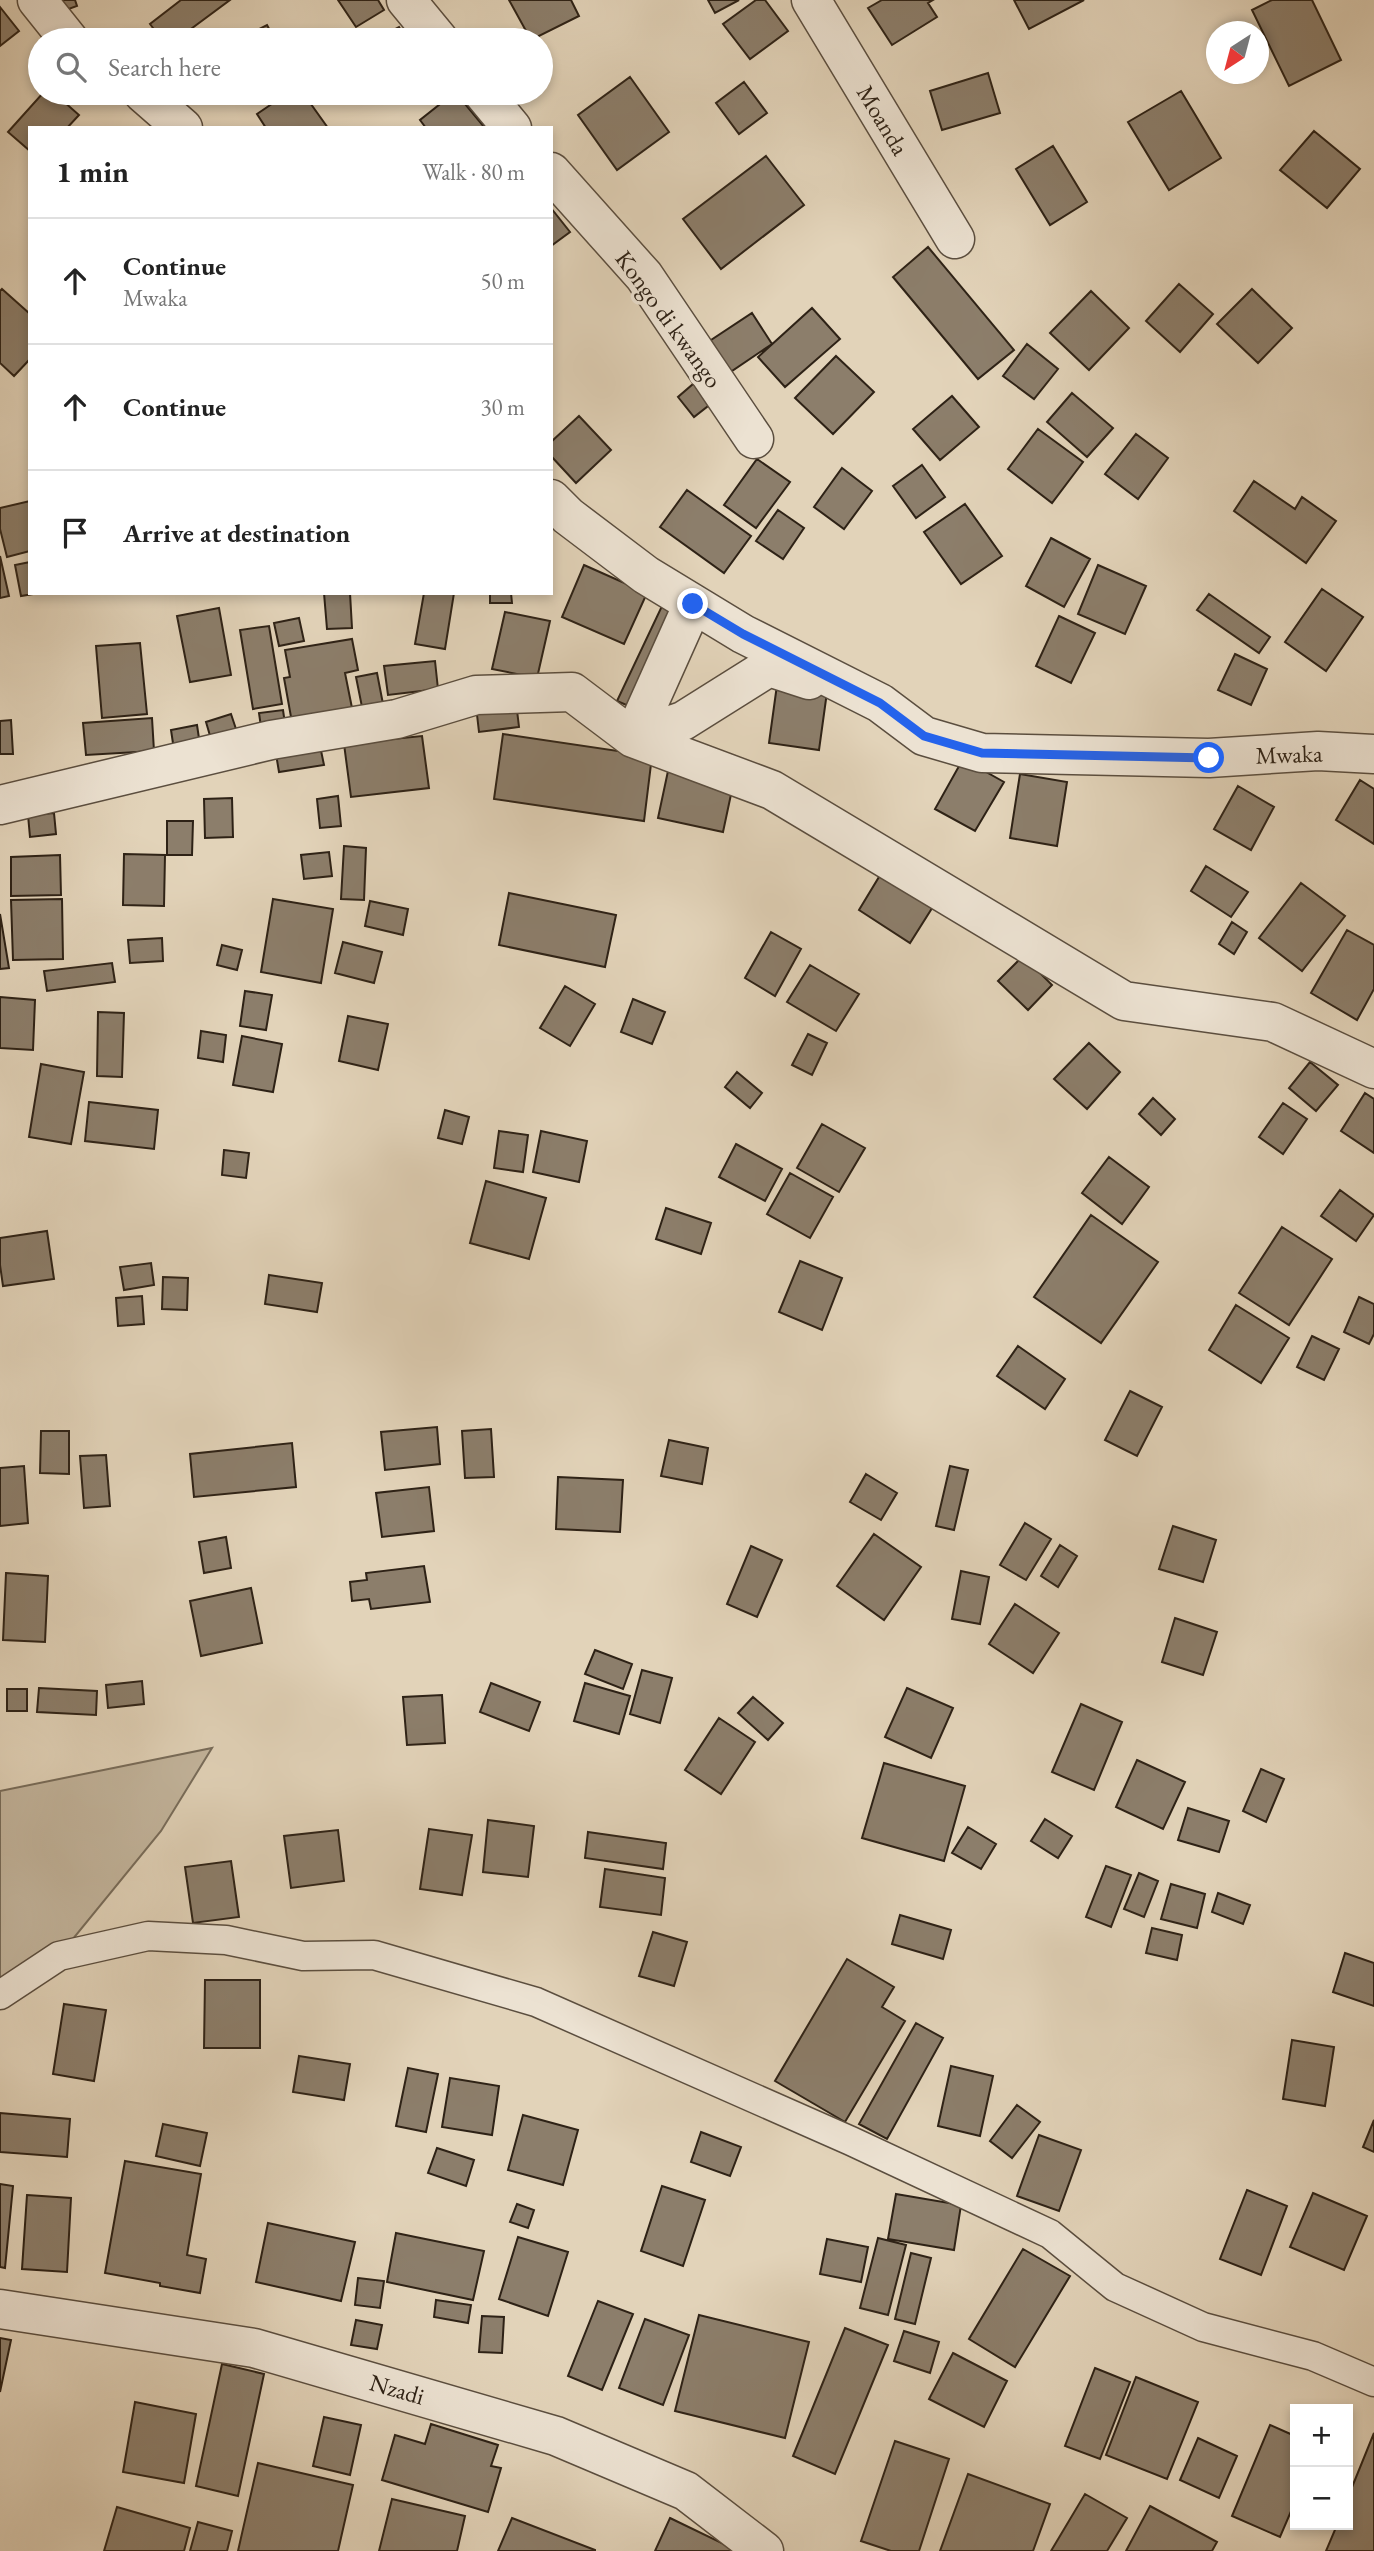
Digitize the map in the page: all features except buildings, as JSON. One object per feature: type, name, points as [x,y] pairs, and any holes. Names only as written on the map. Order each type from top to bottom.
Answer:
[{"type":"street","points":[[37,0],[59,28]]},
{"type":"street","points":[[406,0],[429,28]]},
{"type":"street","name":"Moanda","points":[[811,0],[955,239]]},
{"type":"street","points":[[157,105],[181,126]]},
{"type":"street","points":[[493,105],[510,126]]},
{"type":"street","name":"Kongo di kwango","points":[[553,174],[643,276],[754,439]]},
{"type":"street","points":[[553,501],[568,516],[646,575],[743,634],[880,703]]},
{"type":"street","points":[[632,738],[693,604]]},
{"type":"street","points":[[632,738],[683,721],[769,667],[880,703]]},
{"type":"street","points":[[0,805],[271,740],[397,719],[476,695],[572,692],[632,738],[772,790],[1124,1001],[1273,1022],[1374,1069]]},
{"type":"street","name":"Mwaka","points":[[880,703],[924,736],[982,753],[1209,758],[1318,751],[1374,754]]},
{"type":"street","name":"Nzadi","points":[[0,2309],[254,2348],[556,2436],[686,2491],[764,2551]]},
{"type":"lane","points":[[0,1995],[59,1956],[148,1936],[226,1940],[303,1956],[374,1955],[548,2008],[851,2141],[1050,2234],[1115,2287],[1203,2327],[1313,2356],[1374,2382]]},
{"type":"shaded area","points":[[212,1748],[161,1831],[59,1956],[0,1995],[0,1791]]},
{"type":"route","points":[[693,604],[743,634],[880,703],[924,736],[982,753],[1209,758]]}]
